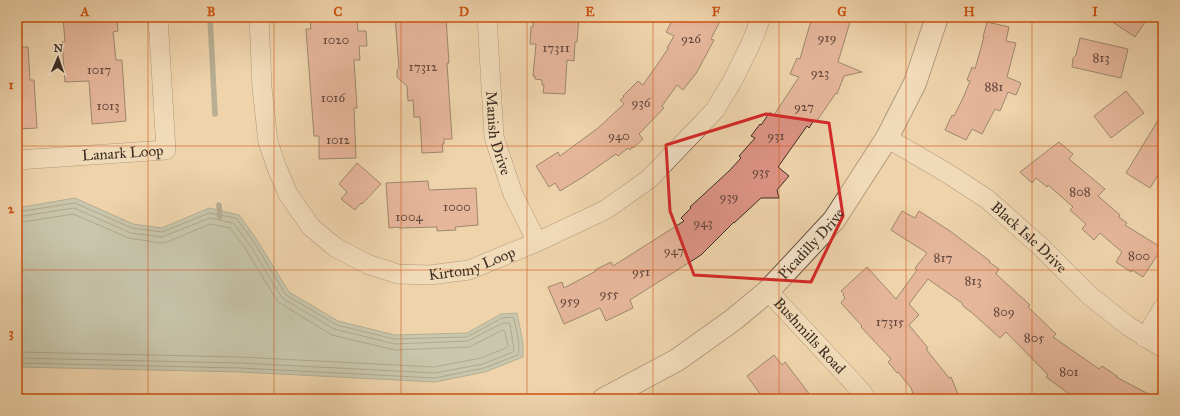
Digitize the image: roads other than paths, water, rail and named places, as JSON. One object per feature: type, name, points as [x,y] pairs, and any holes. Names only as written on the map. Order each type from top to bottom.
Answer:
[{"type":"street","name":"Lanark Loop","points":[[17,160],[166,150],[158,17]]},
{"type":"street","name":"Kirtomy Loop","points":[[259,17],[262,87],[268,142],[288,194],[311,228],[335,247],[367,264],[398,274],[430,275],[470,270],[537,242],[605,210],[650,179],[715,110],[734,80],[761,17]]},
{"type":"street","name":"Manish Drive","points":[[487,17],[494,137],[512,194],[537,242]]},
{"type":"street","name":"Picadilly Drive","points":[[607,399],[677,360],[733,320],[768,291],[834,220],[887,138],[914,82],[937,17]]},
{"type":"street","name":"Black Isle Drive","points":[[887,138],[947,172],[987,199],[1040,246],[1090,296],[1128,326],[1163,348]]},
{"type":"street","name":"Bushmills Road","points":[[768,291],[861,391],[866,399]]},
{"type":"street","points":[[1145,338],[1163,308]]},
{"type":"water","points":[[75,198],[133,224],[162,228],[209,208],[239,215],[257,240],[289,292],[338,321],[395,335],[467,333],[501,314],[517,313],[523,343],[523,357],[485,372],[435,382],[240,372],[17,367],[17,208]]},
{"type":"waterway","points":[[210,17],[215,114]]},
{"type":"waterway","points":[[219,205],[220,217]]}]
